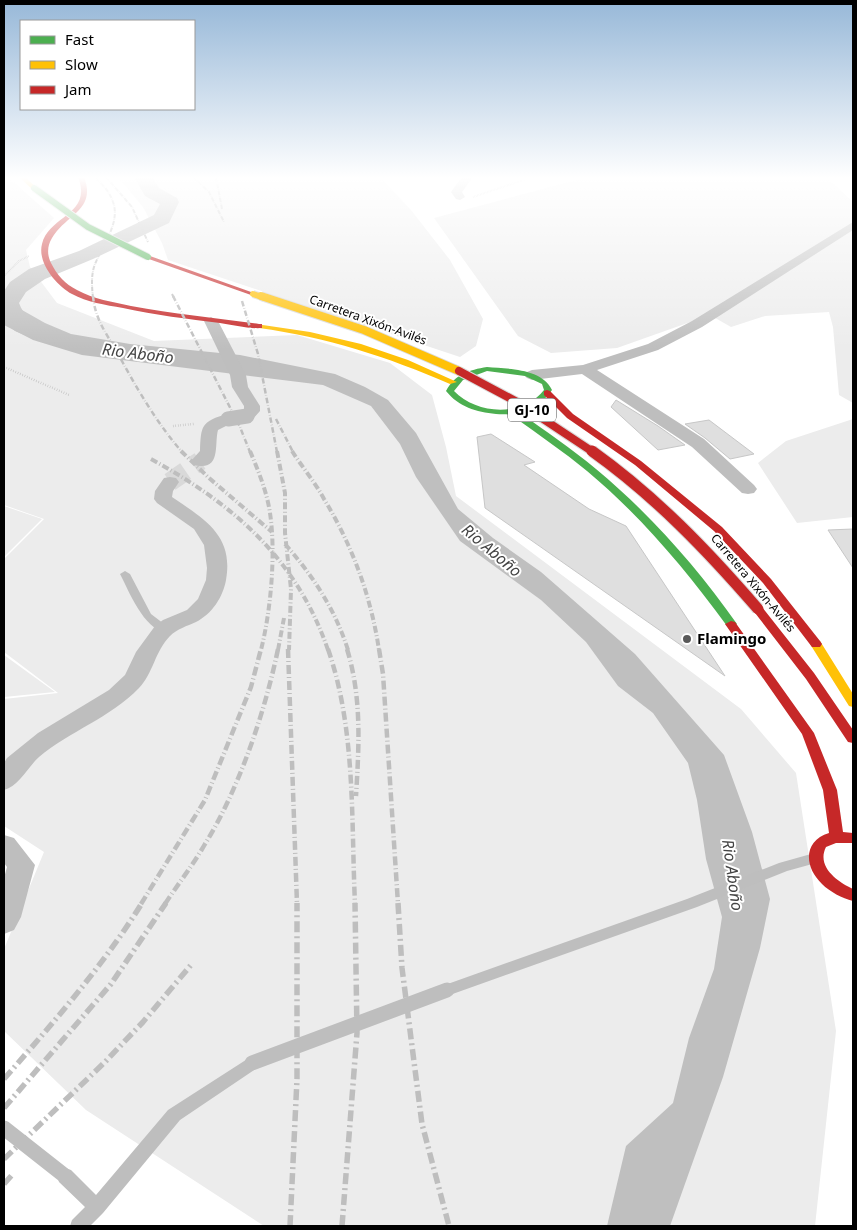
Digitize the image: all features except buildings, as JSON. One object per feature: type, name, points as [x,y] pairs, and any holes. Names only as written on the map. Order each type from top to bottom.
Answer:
[{"type":"main road","points":[[51,234],[46,242],[45,256],[54,274],[68,288],[103,302],[144,311],[211,321],[319,334],[392,355],[453,382]]},
{"type":"main road","name":"Carretera Xixón-Avilés","points":[[98,234],[192,274],[398,344],[462,372],[542,417],[588,446],[662,506],[700,541],[758,609],[810,676],[853,739]]},
{"type":"main road","points":[[487,369],[511,370],[532,375],[541,380],[546,386],[547,393],[544,399],[536,404],[511,411],[490,411],[470,407],[456,400],[450,391],[453,382],[460,376],[487,369]]},
{"type":"main road","points":[[547,393],[570,416],[638,463],[718,529],[767,581],[816,644],[853,703]]},
{"type":"main road","points":[[511,411],[555,442],[602,479],[688,568],[808,733],[830,790],[837,837]]},
{"type":"main road","points":[[853,838],[837,837],[821,844],[816,850],[815,857],[816,867],[822,876],[831,885],[853,895]]},
{"type":"street","points":[[532,375],[585,369],[653,347],[697,324],[838,234]]},
{"type":"street","points":[[200,461],[206,458],[210,448],[207,436],[210,429],[217,422],[247,416],[252,406],[240,387],[238,375],[211,321]]},
{"type":"street","points":[[585,369],[698,443],[748,489]]},
{"type":"street","points":[[4,781],[10,770],[45,740],[95,712],[133,681],[147,652],[164,629],[199,611],[213,592],[218,570],[214,545],[201,526],[163,500],[164,491],[170,482]]},
{"type":"street","points":[[4,845],[21,865],[8,917],[4,922]]},
{"type":"lane","points":[[125,574],[147,616],[164,629]]},
{"type":"lane","points":[[78,1226],[97,1208],[174,1115],[252,1063],[447,990],[815,857]]},
{"type":"lane","points":[[4,1128],[65,1176],[97,1208]]},
{"type":"path","points":[[4,276],[19,261],[45,256]]},
{"type":"path","points":[[4,367],[36,382],[58,388],[69,395]]},
{"type":"shaded area","points":[[4,234],[40,234],[26,250],[30,267],[57,303],[154,341],[297,335],[390,363],[432,395],[446,447],[456,496],[741,709],[796,773],[836,1031],[815,1226],[264,1226],[86,1110],[4,1031],[4,949],[44,852],[4,826],[4,699],[58,693],[4,652],[4,559],[44,519],[4,505]]},
{"type":"shaded area","points":[[157,234],[430,234],[450,260],[483,319],[476,346],[460,357],[168,260]]},
{"type":"shaded area","points":[[446,234],[853,234],[853,403],[839,395],[833,327],[829,312],[765,316],[731,327],[710,315],[617,348],[551,353],[518,336]]},
{"type":"shaded area","points":[[853,419],[853,517],[797,523],[758,463],[786,441]]},
{"type":"shaded area","points":[[4,506],[42,519],[4,557]]},
{"type":"shaded area","points":[[4,655],[55,692],[4,697]]},
{"type":"water","points":[[22,310],[45,323],[71,334],[130,344],[240,355],[335,374],[365,387],[388,400],[416,433],[458,509],[493,538],[541,572],[635,654],[724,755],[752,832],[770,899],[760,948],[723,1077],[670,1226],[607,1226],[626,1146],[673,1103],[689,1038],[714,969],[722,917],[706,859],[697,800],[688,763],[653,713],[618,686],[586,642],[541,600],[460,541],[416,477],[400,444],[371,406],[323,385],[82,355],[33,340],[4,325],[4,313]]},
{"type":"waterway","name":"Rio Aboño","points":[[50,337],[23,326],[10,311],[7,303],[18,287],[37,274],[86,255],[129,234]]},
{"type":"tunnel","points":[[170,482],[200,461]]},
{"type":"railway","points":[[93,298],[93,271],[109,234]]},
{"type":"railway","points":[[145,234],[148,242]]},
{"type":"railway","points":[[93,296],[96,312],[105,332],[147,404],[182,452]]},
{"type":"railway","points":[[173,296],[240,427],[250,452]]},
{"type":"railway","points":[[242,301],[258,354],[277,452]]},
{"type":"railway","points":[[276,419],[293,452]]},
{"type":"railway","points":[[250,451],[267,497],[272,529],[273,553]]},
{"type":"railway","points":[[277,451],[285,493],[286,546]]},
{"type":"railway","points":[[292,451],[334,516],[352,553],[371,610],[379,650]]},
{"type":"railway","points":[[182,452],[209,478],[272,532]]},
{"type":"railway","points":[[151,459],[181,476],[235,515],[273,553]]},
{"type":"railway","points":[[286,546],[305,568],[330,607],[348,650]]},
{"type":"railway","points":[[286,546],[289,574]]},
{"type":"railway","points":[[261,650],[272,582],[273,553]]},
{"type":"railway","points":[[273,553],[289,574]]},
{"type":"railway","points":[[289,574],[291,589],[289,650]]},
{"type":"railway","points":[[289,574],[315,618],[328,650]]},
{"type":"railway","points":[[278,650],[284,618]]},
{"type":"railway","points":[[141,904],[205,800],[251,687],[261,649]]},
{"type":"railway","points":[[165,904],[200,852],[240,775],[266,698],[278,649]]},
{"type":"railway","points":[[288,649],[297,904]]},
{"type":"railway","points":[[328,649],[337,680],[348,743],[351,775],[355,904]]},
{"type":"railway","points":[[347,649],[352,667],[357,704],[356,796]]},
{"type":"railway","points":[[379,649],[383,674],[398,904]]},
{"type":"railway","points":[[4,1079],[94,972],[142,903]]},
{"type":"railway","points":[[4,1108],[111,984],[166,903]]},
{"type":"railway","points":[[342,1226],[357,1033],[355,903]]},
{"type":"railway","points":[[398,903],[402,968],[422,1124],[449,1226]]},
{"type":"railway","points":[[290,1226],[297,1079],[297,904]]},
{"type":"railway","points":[[4,1159],[105,1062],[143,1022],[191,965]]},
{"type":"railway","points":[[4,1184],[12,1175]]},
{"type":"traffic: fast","points":[[103,234],[148,257]]},
{"type":"traffic: fast","points":[[487,369],[527,374],[545,383],[548,390],[540,400],[529,407],[515,411],[500,412],[471,406],[459,400],[450,391],[456,381],[461,378],[470,373],[487,369]]},
{"type":"traffic: fast","points":[[511,411],[558,444],[620,495],[671,548],[731,624]]},
{"type":"traffic: slow","points":[[253,294],[364,330],[459,371]]},
{"type":"traffic: slow","points":[[259,326],[310,334],[358,346],[405,362],[453,382]]},
{"type":"traffic: slow","points":[[816,644],[853,703]]},
{"type":"traffic: jam","points":[[51,234],[45,244],[45,255],[49,265],[57,278],[65,286],[82,296],[97,301],[143,310],[259,326]]},
{"type":"traffic: jam","points":[[148,257],[253,294]]},
{"type":"traffic: jam","points":[[459,371],[519,403],[576,439],[630,479],[681,524],[758,609]]},
{"type":"traffic: jam","points":[[547,393],[570,416],[638,463],[718,529],[767,581],[816,644]]},
{"type":"traffic: jam","points":[[758,609],[810,676],[853,739]]},
{"type":"traffic: jam","points":[[731,624],[808,733],[830,790],[837,837]]},
{"type":"traffic: jam","points":[[853,838],[836,837],[826,840],[821,844],[816,853],[817,864],[822,875],[832,884],[853,895]]},
{"type":"place","name":"Flamingo","points":[[687,639]]}]
